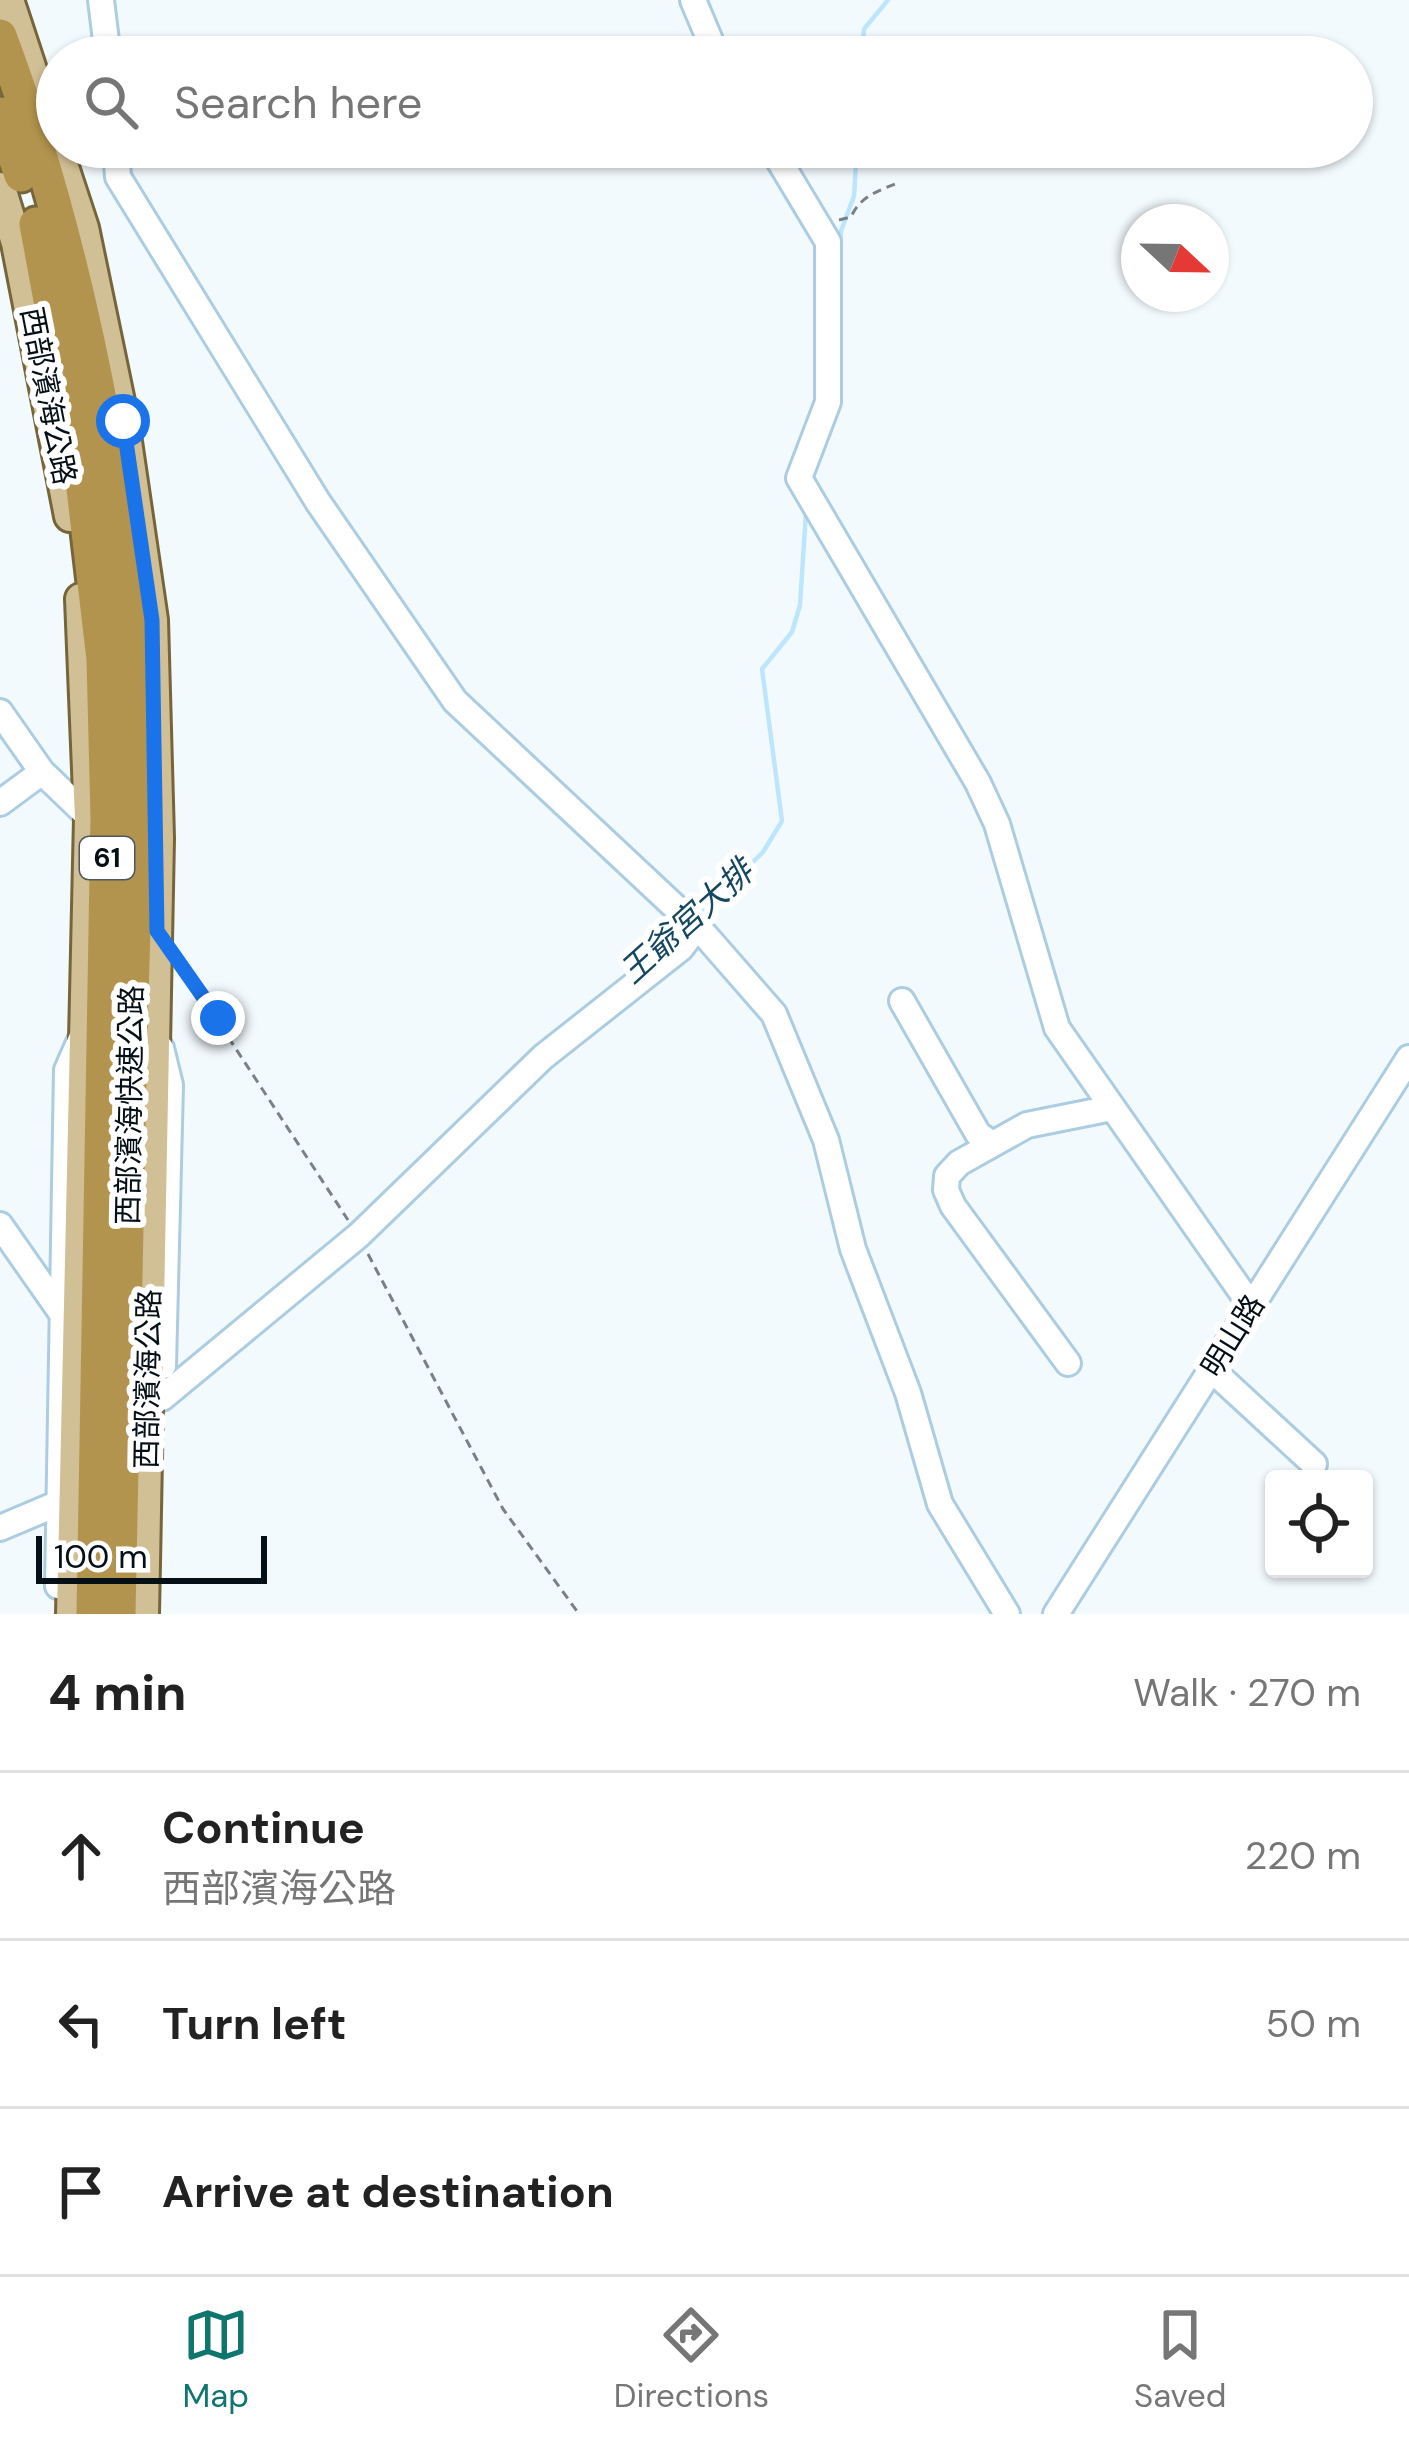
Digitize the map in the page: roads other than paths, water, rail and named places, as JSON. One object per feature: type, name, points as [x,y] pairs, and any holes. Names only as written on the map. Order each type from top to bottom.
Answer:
[{"type":"highway","name":"西部濱海快速公路","points":[[0,36],[36,151]]},
{"type":"highway","name":"西部濱海快速公路","points":[[0,114],[33,211],[62,357],[103,659],[107,817],[93,1614]]},
{"type":"highway","name":"西部濱海快速公路","points":[[41,168],[90,354],[134,657],[136,827],[119,1614]]},
{"type":"main road","name":"西部濱海公路","points":[[8,0],[36,86]]},
{"type":"main road","name":"西部濱海公路","points":[[63,168],[82,228],[123,421],[152,620],[157,931],[143,1614]]},
{"type":"main road","name":"西部濱海公路","points":[[0,188],[17,243],[66,484],[83,614],[90,818],[72,1614]]},
{"type":"street","points":[[101,0],[105,36]]},
{"type":"street","points":[[693,0],[708,36]]},
{"type":"street","points":[[117,168],[118,177],[317,502],[454,701],[694,924],[774,1014],[826,1141],[853,1249],[908,1393],[940,1504],[1007,1614]]},
{"type":"street","points":[[784,168],[828,242],[828,402],[799,478],[978,783],[997,824],[1057,1028],[1252,1307]]},
{"type":"street","points":[[4,728],[90,818]]},
{"type":"street","points":[[0,802],[42,772]]},
{"type":"street","points":[[161,1398],[543,1057],[681,948],[694,924]]},
{"type":"street","points":[[902,1000],[978,1134],[992,1144]]},
{"type":"street","points":[[155,1022],[170,1085],[156,1614]]},
{"type":"street","points":[[57,1614],[68,1070],[85,1028]]},
{"type":"street","name":"明山路","points":[[1056,1614],[1406,1070]]},
{"type":"street","points":[[1068,1363],[953,1206],[946,1190],[947,1176],[958,1163],[1027,1125],[1112,1108]]},
{"type":"street","points":[[0,1226],[60,1311]]},
{"type":"street","points":[[1212,1370],[1314,1464]]},
{"type":"street","points":[[0,1528],[59,1503]]},
{"type":"waterway","name":"王爺宮大排","points":[[864,36],[888,0]]},
{"type":"waterway","name":"王爺宮大排","points":[[840,254],[856,168]]},
{"type":"waterway","name":"王爺宮大排","points":[[697,916],[763,852],[782,821],[762,669],[792,632],[800,605],[806,512]]},
{"type":"waterway","name":"王爺宮大排","points":[[549,1037],[601,996]]}]
